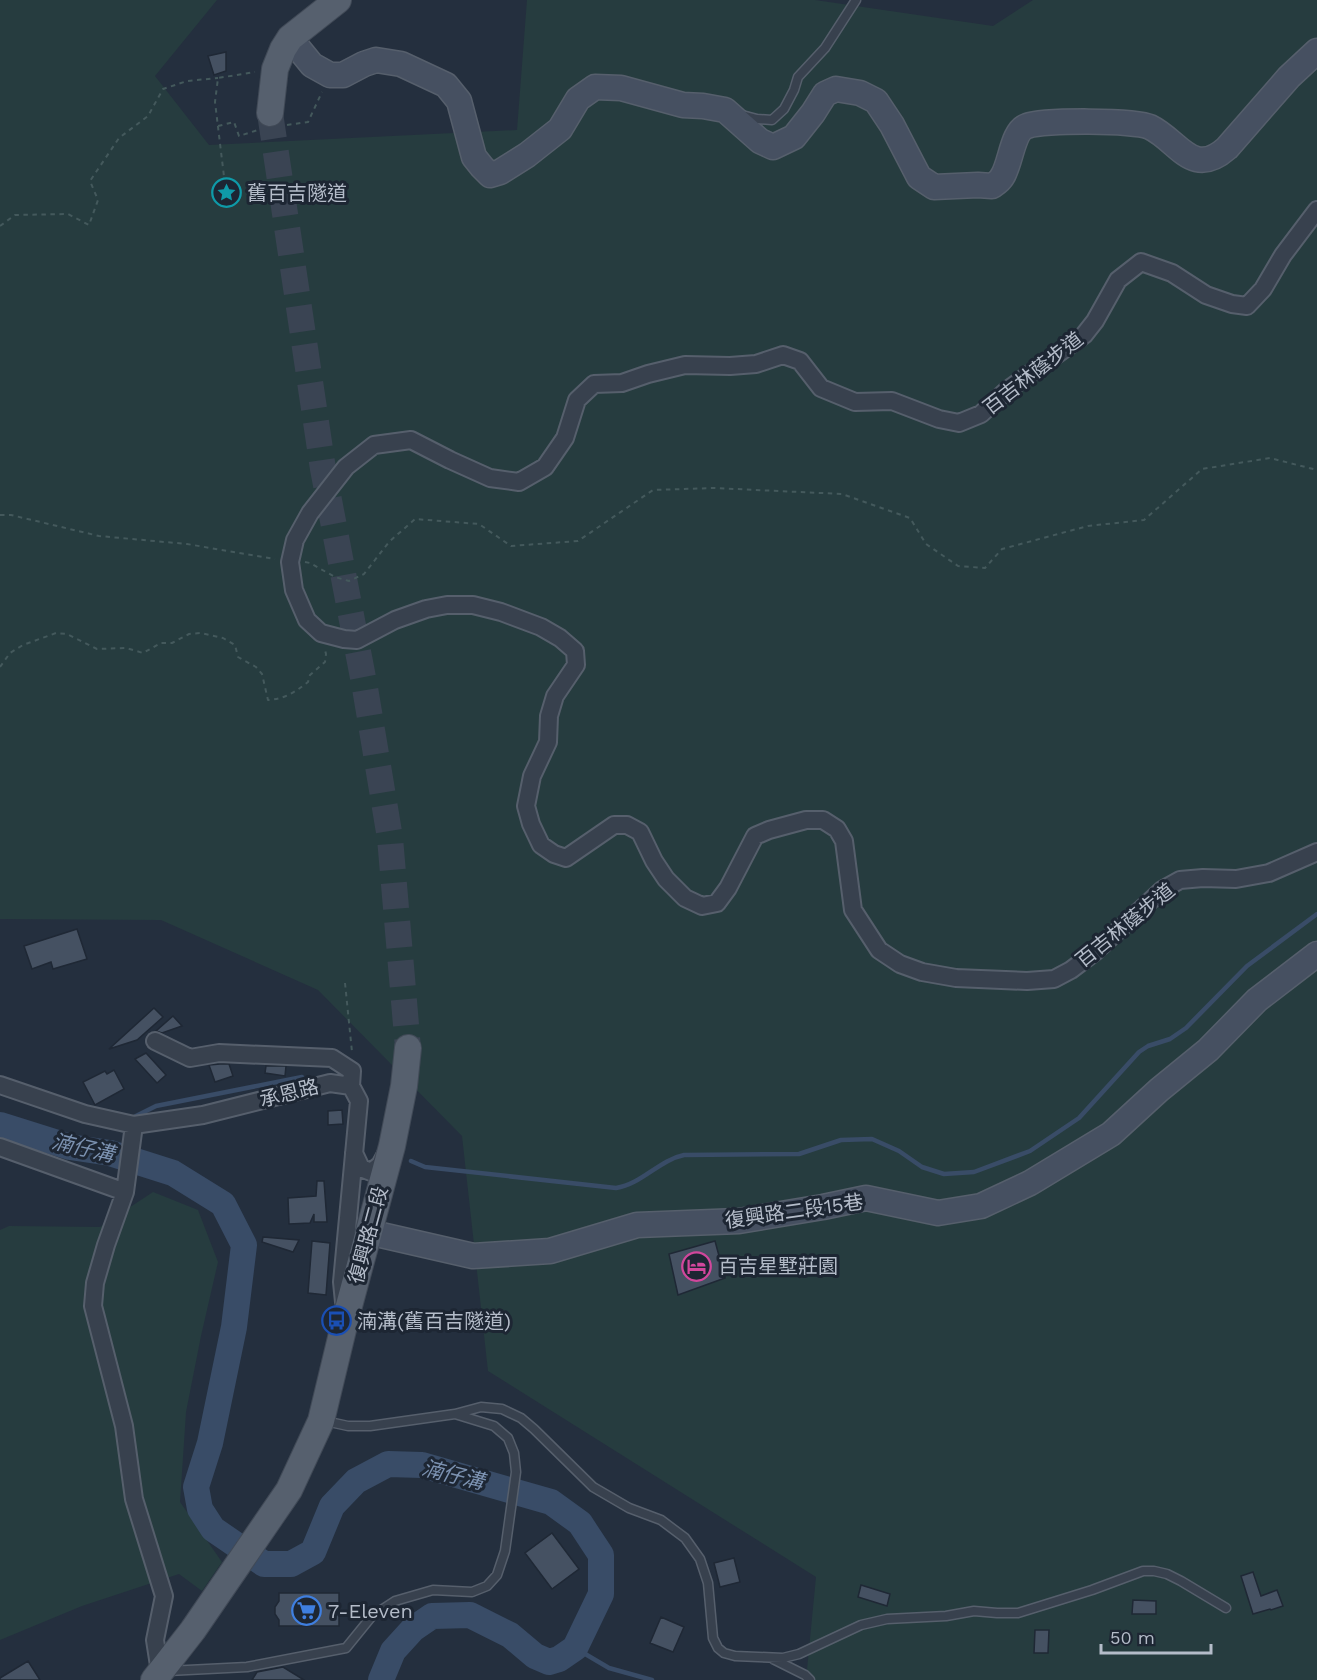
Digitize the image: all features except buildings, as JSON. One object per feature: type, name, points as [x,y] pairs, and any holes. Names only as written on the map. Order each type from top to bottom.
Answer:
[{"type":"main road","points":[[270,113],[275,69],[283,49],[290,38],[338,0]]},
{"type":"main road","name":"復興路二段","points":[[157,1676],[193,1630],[289,1490],[321,1421],[346,1317],[358,1229],[392,1146],[404,1086],[408,1048]]},
{"type":"street","points":[[290,38],[312,65],[330,75],[343,75],[376,60],[401,64],[446,85],[459,100],[474,157],[490,175],[500,172],[527,155],[560,129],[578,99],[595,87],[621,88],[683,105],[725,110],[760,141],[773,147],[794,137],[825,94],[836,89],[860,93],[876,100],[919,177],[934,187],[992,186],[1002,179],[1013,151],[1015,138],[1025,126],[1042,123],[1119,121],[1149,126],[1188,157],[1201,161],[1218,156],[1289,77],[1317,51]]},
{"type":"street","name":"百吉林蔭步道","points":[[1317,210],[1283,255],[1263,289],[1247,306],[1232,304],[1206,295],[1172,273],[1141,262],[1118,280],[1095,321],[1084,335],[1006,391],[981,414],[959,423],[939,419],[892,401],[855,402],[821,387],[800,361],[783,355],[756,364],[685,365],[622,383],[594,384],[578,400],[565,438],[545,467],[519,482],[490,478],[411,440],[374,445],[346,467],[310,513],[295,540],[290,562],[294,590],[307,620],[321,633],[357,640],[395,620],[426,609],[447,605],[473,605],[501,612],[541,627],[560,638],[575,651],[576,665],[555,696],[549,716],[548,742],[532,776],[526,806],[541,845],[554,854],[566,858],[614,825],[627,825],[640,832],[666,879],[685,898],[702,906],[717,903],[728,888],[755,836],[806,820],[823,820],[837,829],[844,841],[853,910],[879,950],[900,964],[922,972],[956,978],[1028,981],[1054,979],[1071,970],[1096,951],[1162,890],[1180,880],[1236,879],[1269,873],[1317,852]]},
{"type":"street","name":"復興路二段15巷","points":[[358,1229],[473,1256],[550,1251],[637,1225],[739,1221],[866,1198],[938,1213],[981,1206],[1030,1183],[1111,1134],[1159,1090],[1208,1050],[1257,1000],[1317,954]]},
{"type":"street","points":[[155,1041],[190,1058],[219,1053],[332,1058],[351,1078],[359,1101],[354,1153],[358,1229]]},
{"type":"street","name":"承恩路","points":[[0,1085],[85,1114],[134,1125],[203,1115],[351,1078]]},
{"type":"street","points":[[134,1125],[125,1192],[95,1284],[93,1306],[124,1426],[134,1499],[164,1596],[155,1640],[157,1676]]},
{"type":"street","points":[[354,1153],[361,1168],[371,1172],[380,1165],[392,1146]]},
{"type":"street","points":[[0,1147],[125,1192]]},
{"type":"lane","points":[[725,110],[757,119],[772,120],[784,109],[798,77],[825,48],[856,0]]},
{"type":"lane","points":[[321,1421],[348,1426],[370,1426],[455,1414],[481,1407],[502,1409],[521,1418],[593,1487],[629,1508],[661,1520],[685,1538],[700,1559],[708,1583],[711,1629],[717,1648],[735,1656],[783,1658],[799,1654],[861,1625],[887,1619],[946,1616],[974,1611],[1018,1613],[1143,1571],[1167,1574],[1226,1608]]},
{"type":"lane","points":[[157,1676],[247,1666],[346,1648],[372,1617],[395,1601],[433,1590],[472,1592],[487,1586],[497,1575],[505,1551],[516,1472],[514,1453],[508,1438],[494,1426],[455,1414]]},
{"type":"lane","points":[[770,1658],[805,1675],[810,1680]]},
{"type":"path","points":[[0,226],[15,215],[68,214],[89,225],[98,200],[90,181],[119,138],[148,116],[163,89],[187,81],[275,69]]},
{"type":"path","points":[[308,122],[330,75]]},
{"type":"path","points":[[218,78],[215,102],[226,193]]},
{"type":"path","points":[[218,126],[234,122],[239,136]]},
{"type":"path","points":[[0,515],[11,515],[99,536],[187,544],[290,562],[310,562],[335,577],[349,582],[364,574],[389,542],[415,519],[479,524],[511,546],[578,541],[653,490],[714,488],[842,494],[910,518],[926,544],[958,566],[985,568],[1002,549],[1088,526],[1144,520],[1202,469],[1270,458],[1317,470]]},
{"type":"path","points":[[0,667],[10,653],[23,645],[56,633],[67,634],[97,649],[126,648],[143,652],[161,643],[171,643],[189,634],[201,633],[222,638],[235,645],[238,657],[256,667],[262,674],[268,700],[283,699],[309,682],[310,675],[325,662],[326,654],[321,633]]},
{"type":"path","points":[[345,983],[353,1064],[351,1078]]},
{"type":"green space","points":[[0,0],[217,0],[155,76],[209,145],[517,130],[527,0],[815,0],[993,26],[1033,0],[1317,0],[1317,1680],[806,1680],[816,1577],[488,1371],[462,1136],[318,990],[161,920],[0,919]]},
{"type":"green space","points":[[153,1192],[198,1210],[218,1262],[186,1412],[180,1502],[222,1562],[202,1591],[179,1574],[82,1606],[0,1640],[0,1230],[9,1226],[100,1227]]},
{"type":"waterway","points":[[411,1161],[425,1167],[616,1188],[634,1182],[666,1162],[684,1155],[799,1154],[841,1140],[872,1139],[899,1151],[922,1167],[944,1174],[974,1172],[1030,1151],[1079,1118],[1139,1052],[1148,1046],[1170,1039],[1186,1028],[1247,966],[1317,914]]},
{"type":"waterway","points":[[136,1116],[156,1106],[302,1077]]},
{"type":"waterway","name":"湳仔溝","points":[[0,1125],[70,1147],[110,1153],[173,1173],[223,1204],[244,1245],[234,1327],[210,1443],[196,1487],[200,1509],[213,1529],[264,1564],[291,1564],[313,1552],[332,1506],[356,1481],[388,1464],[422,1465],[551,1502],[580,1523],[601,1555],[601,1594],[575,1648],[559,1659],[549,1662],[535,1656],[510,1635],[470,1615],[432,1616],[413,1629],[393,1651],[381,1680]]},
{"type":"waterway","points":[[110,1153],[113,1143]]},
{"type":"waterway","points":[[575,1648],[609,1668],[652,1680]]},
{"type":"tunnel","points":[[270,113],[323,469],[365,688],[390,838],[408,1048]]},
{"type":"place","name":"舊百吉隧道","points":[[226,193]]},
{"type":"place","name":"百吉星墅莊園","points":[[697,1266]]},
{"type":"place","name":"湳溝(舊百吉隧道)","points":[[336,1321]]},
{"type":"place","name":"7-Eleven","points":[[307,1611]]}]
